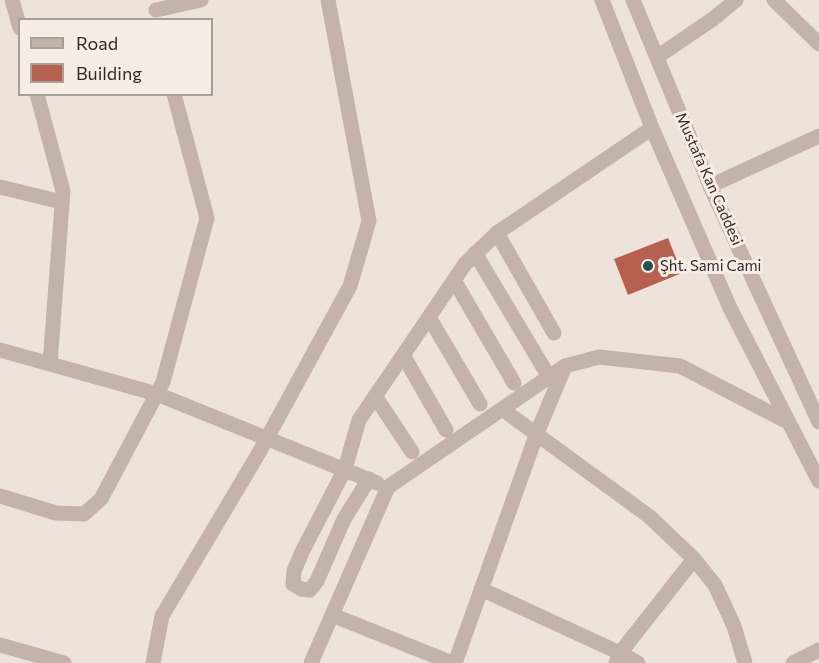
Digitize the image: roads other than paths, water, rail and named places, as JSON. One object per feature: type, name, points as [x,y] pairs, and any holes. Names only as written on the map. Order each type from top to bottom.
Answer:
[{"type":"street","points":[[12,0],[18,21]]},
{"type":"street","points":[[156,10],[201,0]]},
{"type":"street","points":[[153,663],[162,616],[267,438],[350,286],[369,221],[328,0]]},
{"type":"street","points":[[602,0],[652,128],[730,308],[819,481]]},
{"type":"street","name":"Mustafa Kan Caddesi","points":[[633,0],[710,186],[819,422]]},
{"type":"street","points":[[657,57],[713,19],[736,0]]},
{"type":"street","points":[[774,0],[819,44]]},
{"type":"street","points":[[38,96],[63,191],[50,364]]},
{"type":"street","points":[[0,496],[56,513],[84,514],[100,498],[157,394],[166,371],[207,218],[175,96]]},
{"type":"street","points":[[369,479],[344,519],[317,581],[310,590],[301,589],[293,584],[294,571],[321,513],[345,470],[359,420],[454,280],[497,232],[652,128]]},
{"type":"street","points":[[710,186],[819,136]]},
{"type":"street","points":[[0,187],[62,202]]},
{"type":"street","points":[[497,232],[554,333]]},
{"type":"street","points":[[475,254],[549,377]]},
{"type":"street","points":[[454,280],[514,383]]},
{"type":"street","points":[[429,317],[480,404]]},
{"type":"street","points":[[0,350],[157,394],[388,487]]},
{"type":"street","points":[[403,356],[446,430]]},
{"type":"street","points":[[311,663],[388,487],[565,366],[599,357],[680,366],[788,422]]},
{"type":"street","points":[[332,615],[453,663],[537,433],[565,366]]},
{"type":"street","points":[[375,396],[412,452]]},
{"type":"street","points":[[502,409],[650,517],[694,559],[715,585],[734,626],[745,663]]},
{"type":"street","points":[[618,658],[694,559]]},
{"type":"street","points":[[481,589],[618,658],[638,663]]},
{"type":"street","points":[[0,645],[64,663]]},
{"type":"street","points":[[794,663],[819,650]]},
{"type":"place","name":"Şht. Sami Cami","points":[[648,266]]}]
